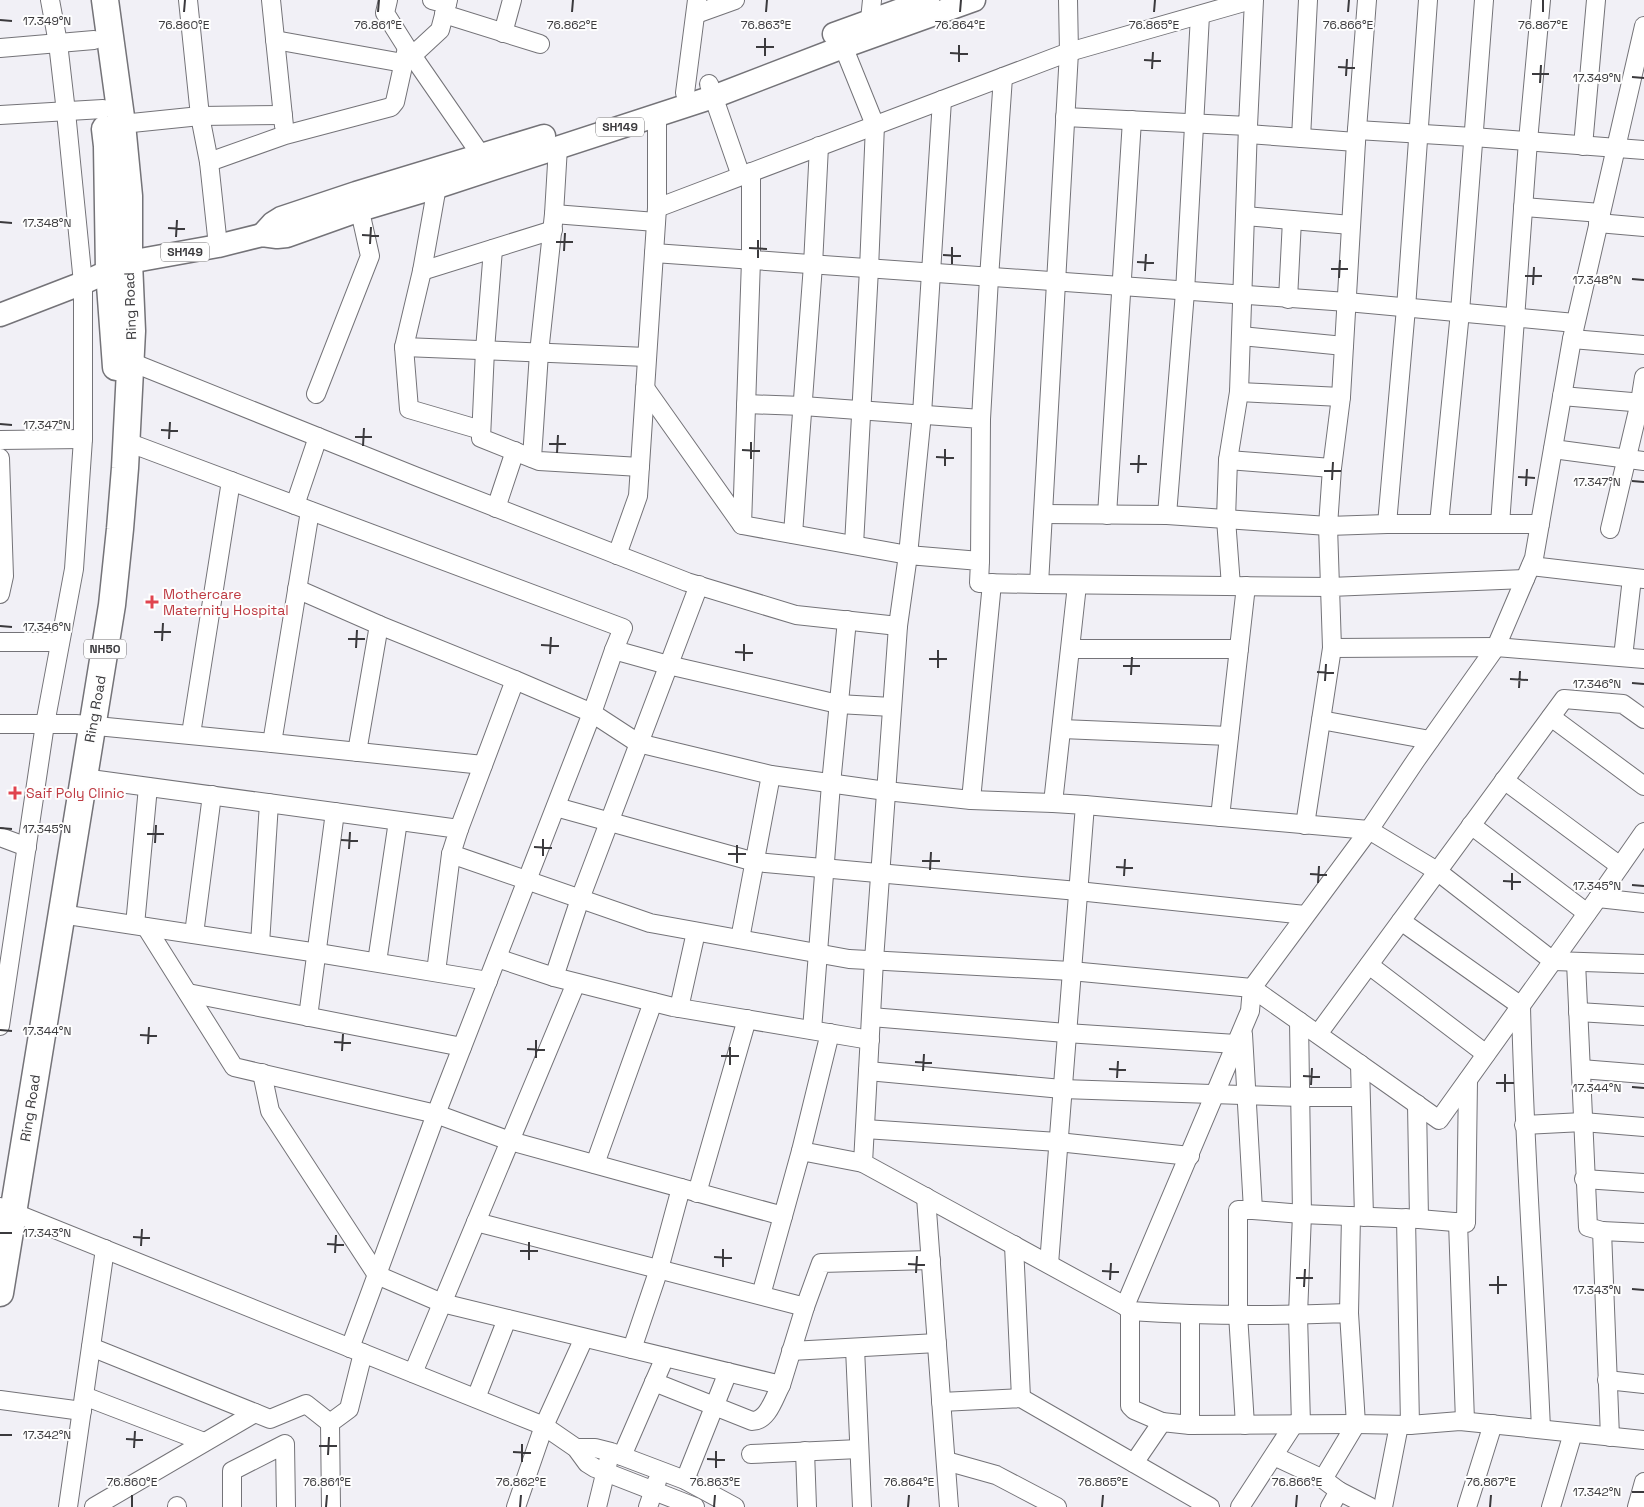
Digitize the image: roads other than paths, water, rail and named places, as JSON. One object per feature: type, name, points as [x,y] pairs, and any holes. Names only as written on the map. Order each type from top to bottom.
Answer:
[{"type":"highway","name":"Ring Road","points":[[88,0],[94,40],[113,117]]},
{"type":"highway","name":"Ring Road","points":[[4,1209],[61,914],[83,778],[84,725],[112,605],[120,529],[127,442],[132,331],[119,267],[107,146],[113,117],[105,0]]},
{"type":"highway","name":"Ring Road","points":[[0,1293],[4,1209],[84,725],[112,461],[119,267]]},
{"type":"main road","name":"SH149","points":[[840,40],[871,10],[928,0]]},
{"type":"main road","name":"SH149","points":[[119,267],[262,235],[273,222],[281,218],[358,202],[438,178],[558,147],[657,115],[711,90],[840,40],[974,0]]},
{"type":"main road","name":"SH149","points":[[438,178],[481,155],[685,93],[711,90]]},
{"type":"main road","points":[[0,315],[119,267]]},
{"type":"street","points":[[0,1026],[45,724],[74,569],[83,439],[83,283],[58,43],[50,0]]},
{"type":"street","points":[[188,0],[200,116],[209,162],[218,246]]},
{"type":"street","points":[[271,0],[285,135]]},
{"type":"street","points":[[388,0],[386,12],[408,56],[481,155]]},
{"type":"street","points":[[503,32],[512,0]]},
{"type":"street","points":[[685,93],[696,7],[735,0]]},
{"type":"street","points":[[1039,584],[1069,52],[1068,0]]},
{"type":"street","points":[[422,271],[493,249],[554,222],[657,215],[746,174],[1069,52],[1253,0],[1239,392],[1228,460],[1226,520],[1239,586],[1239,649],[1220,817]]},
{"type":"street","points":[[1301,138],[1308,0]]},
{"type":"street","points":[[1305,825],[1332,648],[1328,526],[1332,468],[1341,397],[1356,136],[1367,0]]},
{"type":"street","points":[[1387,524],[1406,308],[1428,0]]},
{"type":"street","points":[[1439,524],[1460,312],[1484,0]]},
{"type":"street","points":[[1500,524],[1528,141],[1541,0]]},
{"type":"street","points":[[1583,146],[1596,0]]},
{"type":"street","points":[[209,162],[285,135],[391,108],[395,102],[408,56],[440,30],[443,5],[503,32],[540,44]]},
{"type":"street","points":[[1167,515],[1186,292],[1200,15]]},
{"type":"street","points":[[1644,26],[1640,65],[1616,149],[1574,331],[1534,558],[1528,573],[1496,647],[1369,830],[1252,988],[1250,1011],[1128,1308],[1129,1403],[1134,1410],[1162,1422],[1190,1425],[1405,1425],[1465,1422],[1644,1440]]},
{"type":"street","points":[[0,48],[94,40]]},
{"type":"street","points":[[275,40],[408,56]]},
{"type":"street","points":[[840,40],[875,125],[854,545]]},
{"type":"street","points":[[1003,76],[981,419],[979,583],[1330,587],[1528,573],[1638,579],[1623,657]]},
{"type":"street","points":[[711,90],[746,174],[751,260],[742,525]]},
{"type":"street","points":[[863,1163],[874,960],[898,626],[908,555],[922,414],[942,100]]},
{"type":"street","points":[[0,115],[66,112],[113,117],[283,115]]},
{"type":"street","points":[[617,555],[638,496],[657,215],[657,115]]},
{"type":"street","points":[[1065,117],[1194,123],[1301,138],[1419,134],[1644,150]]},
{"type":"street","points":[[1107,514],[1132,120]]},
{"type":"street","points":[[793,534],[813,265],[819,146]]},
{"type":"street","points":[[532,458],[539,353],[554,222],[558,147]]},
{"type":"street","points":[[438,178],[422,271],[404,347],[409,409],[481,430]]},
{"type":"street","points":[[316,394],[370,256],[358,202]]},
{"type":"street","points":[[1523,207],[1644,226]]},
{"type":"street","points":[[1245,216],[1351,225]]},
{"type":"street","points":[[1288,299],[1292,220]]},
{"type":"street","points":[[493,249],[485,350],[481,438],[539,461],[640,467]]},
{"type":"street","points":[[654,253],[1056,283],[1347,302],[1515,317],[1574,331],[1644,344]]},
{"type":"street","points":[[1240,336],[1344,346]]},
{"type":"street","points":[[404,347],[647,357]]},
{"type":"street","points":[[131,362],[496,508],[699,585],[796,615],[898,626]]},
{"type":"street","points":[[1610,530],[1635,460],[1644,377]]},
{"type":"street","points":[[645,388],[742,525],[908,555],[980,561]]},
{"type":"street","points":[[1239,392],[1341,397]]},
{"type":"street","points":[[1562,396],[1642,403]]},
{"type":"street","points":[[746,404],[803,406],[981,419]]},
{"type":"street","points":[[272,743],[297,589],[303,508],[318,437]]},
{"type":"street","points":[[0,440],[83,439]]},
{"type":"street","points":[[127,442],[623,628],[556,807],[436,1114],[377,1275],[357,1350],[349,1409],[330,1423]]},
{"type":"street","points":[[1553,450],[1635,460]]},
{"type":"street","points":[[496,508],[515,451]]},
{"type":"street","points":[[0,458],[4,576],[0,594]]},
{"type":"street","points":[[1228,460],[1332,468]]},
{"type":"street","points":[[191,734],[231,481]]},
{"type":"street","points":[[1043,514],[1167,515],[1328,526],[1540,524]]},
{"type":"street","points":[[971,800],[992,583]]},
{"type":"street","points":[[554,977],[580,899],[699,585]]},
{"type":"street","points":[[1053,803],[1077,585]]},
{"type":"street","points":[[297,589],[592,713],[638,743],[771,775],[886,791],[971,800],[1085,805],[1369,830],[1437,871],[1553,961],[1644,964]]},
{"type":"street","points":[[812,1030],[831,784],[847,620]]},
{"type":"street","points":[[356,752],[379,625]]},
{"type":"street","points":[[0,642],[60,642]]},
{"type":"street","points":[[1332,648],[1496,647],[1644,659]]},
{"type":"street","points":[[1070,649],[1239,649]]},
{"type":"street","points":[[614,650],[668,665],[838,704],[892,707]]},
{"type":"street","points":[[436,972],[451,854],[515,680]]},
{"type":"street","points":[[1318,1034],[1564,699],[1623,704],[1644,719]]},
{"type":"street","points":[[1550,717],[1644,786]]},
{"type":"street","points":[[1321,720],[1430,740]]},
{"type":"street","points":[[0,724],[84,725],[191,734],[483,765]]},
{"type":"street","points":[[1062,729],[1229,736]]},
{"type":"street","points":[[740,939],[771,775]]},
{"type":"street","points":[[83,778],[459,829]]},
{"type":"street","points":[[1504,780],[1620,866]]},
{"type":"street","points":[[148,787],[141,926],[188,993],[234,1067],[436,1114],[510,1141],[783,1216]]},
{"type":"street","points":[[194,934],[212,796]]},
{"type":"street","points":[[260,944],[269,803]]},
{"type":"street","points":[[1049,1264],[1085,805]]},
{"type":"street","points":[[556,807],[755,862],[880,875],[1078,891],[1305,915]]},
{"type":"street","points":[[308,1017],[318,953],[335,812]]},
{"type":"street","points":[[377,962],[398,820]]},
{"type":"street","points":[[1472,825],[1587,913]]},
{"type":"street","points":[[451,854],[650,923],[849,959],[1071,971],[1252,988],[1439,1120],[1620,866],[1638,849],[1644,832]]},
{"type":"street","points":[[0,837],[27,847]]},
{"type":"street","points":[[1598,898],[1644,903]]},
{"type":"street","points":[[61,914],[377,962],[488,981]]},
{"type":"street","points":[[1401,921],[1521,1006]]},
{"type":"street","points":[[679,1008],[696,932]]},
{"type":"street","points":[[497,958],[554,977],[679,1008],[870,1040]]},
{"type":"street","points":[[1576,962],[1584,1179],[1588,1227],[1602,1231],[1644,1233]]},
{"type":"street","points":[[1369,965],[1486,1054]]},
{"type":"street","points":[[413,1373],[576,982]]},
{"type":"street","points":[[188,993],[462,1047]]},
{"type":"street","points":[[595,1164],[653,1002]]},
{"type":"street","points":[[1521,1006],[1524,1125],[1537,1328],[1541,1429]]},
{"type":"street","points":[[1578,1012],[1644,1016]]},
{"type":"street","points":[[871,1017],[1066,1033],[1239,1036]]},
{"type":"street","points":[[632,1349],[659,1269],[689,1190],[747,1019]]},
{"type":"street","points":[[1240,1507],[1297,1424],[1298,1315],[1302,1214],[1299,1021]]},
{"type":"street","points":[[761,1295],[830,1033]]},
{"type":"street","points":[[1239,1036],[1246,1095],[1252,1210]]},
{"type":"street","points":[[1323,1479],[1356,1424],[1349,1313],[1357,1216],[1360,1064]]},
{"type":"street","points":[[1580,1069],[1644,1074]]},
{"type":"street","points":[[868,1071],[1062,1089],[1300,1097],[1360,1097]]},
{"type":"street","points":[[262,1073],[270,1111],[377,1275],[442,1303],[781,1385]]},
{"type":"street","points":[[1245,1424],[1238,1314],[1238,1210],[1413,1218],[1466,1223],[1468,1080]]},
{"type":"street","points":[[1384,1507],[1405,1425],[1417,1104]]},
{"type":"street","points":[[1524,1125],[1583,1122],[1644,1127]]},
{"type":"street","points":[[865,1129],[1058,1142],[1190,1156]]},
{"type":"street","points":[[800,1151],[863,1163],[1128,1308],[1190,1315],[1349,1313]]},
{"type":"street","points":[[1584,1179],[1644,1184]]},
{"type":"street","points":[[926,1197],[949,1507]]},
{"type":"street","points":[[4,1209],[544,1426],[576,1448],[588,1463],[595,1468],[606,1472],[651,1499],[696,1507]]},
{"type":"street","points":[[476,1222],[805,1306]]},
{"type":"street","points":[[1458,1222],[1465,1422]]},
{"type":"street","points":[[1602,1231],[1610,1437]]},
{"type":"street","points":[[1014,1245],[1021,1398]]},
{"type":"street","points":[[68,1507],[105,1249]]},
{"type":"street","points":[[654,1382],[752,1421],[757,1421],[764,1417],[781,1385],[805,1306],[821,1263],[931,1260]]},
{"type":"street","points":[[1190,1315],[1190,1425]]},
{"type":"street","points":[[476,1398],[507,1319]]},
{"type":"street","points":[[516,1507],[544,1426],[584,1338]]},
{"type":"street","points":[[791,1352],[937,1343]]},
{"type":"street","points":[[91,1347],[270,1419],[306,1404],[330,1423]]},
{"type":"street","points":[[855,1348],[862,1507]]},
{"type":"street","points":[[597,1507],[606,1472],[654,1382],[665,1357]]},
{"type":"street","points":[[685,1480],[728,1372]]},
{"type":"street","points":[[1608,1380],[1644,1384]]},
{"type":"street","points":[[941,1402],[1021,1398],[1210,1507]]},
{"type":"street","points":[[0,1400],[83,1403],[204,1442]]},
{"type":"street","points":[[94,1507],[255,1413]]},
{"type":"street","points":[[1134,1463],[1162,1422]]},
{"type":"street","points":[[330,1423],[331,1507]]},
{"type":"street","points":[[1467,1507],[1493,1424]]},
{"type":"street","points":[[1551,1507],[1573,1433]]},
{"type":"street","points":[[232,1507],[232,1471],[285,1444],[286,1507]]},
{"type":"street","points":[[576,1448],[595,1448],[660,1470],[685,1480],[734,1507]]},
{"type":"street","points":[[751,1454],[859,1449]]},
{"type":"street","points":[[805,1451],[806,1507]]},
{"type":"street","points":[[1274,1456],[1323,1479],[1339,1491],[1370,1507]]},
{"type":"street","points":[[946,1461],[996,1475],[1057,1507]]},
{"type":"street","points":[[651,1499],[660,1470]]},
{"type":"street","points":[[1637,1507],[1644,1482]]},
{"type":"street","points":[[1330,1507],[1339,1491]]},
{"type":"place","name":"Mothercare Maternity Hospital","points":[[152,602]]},
{"type":"place","name":"Saif Poly Clinic","points":[[15,793]]}]
